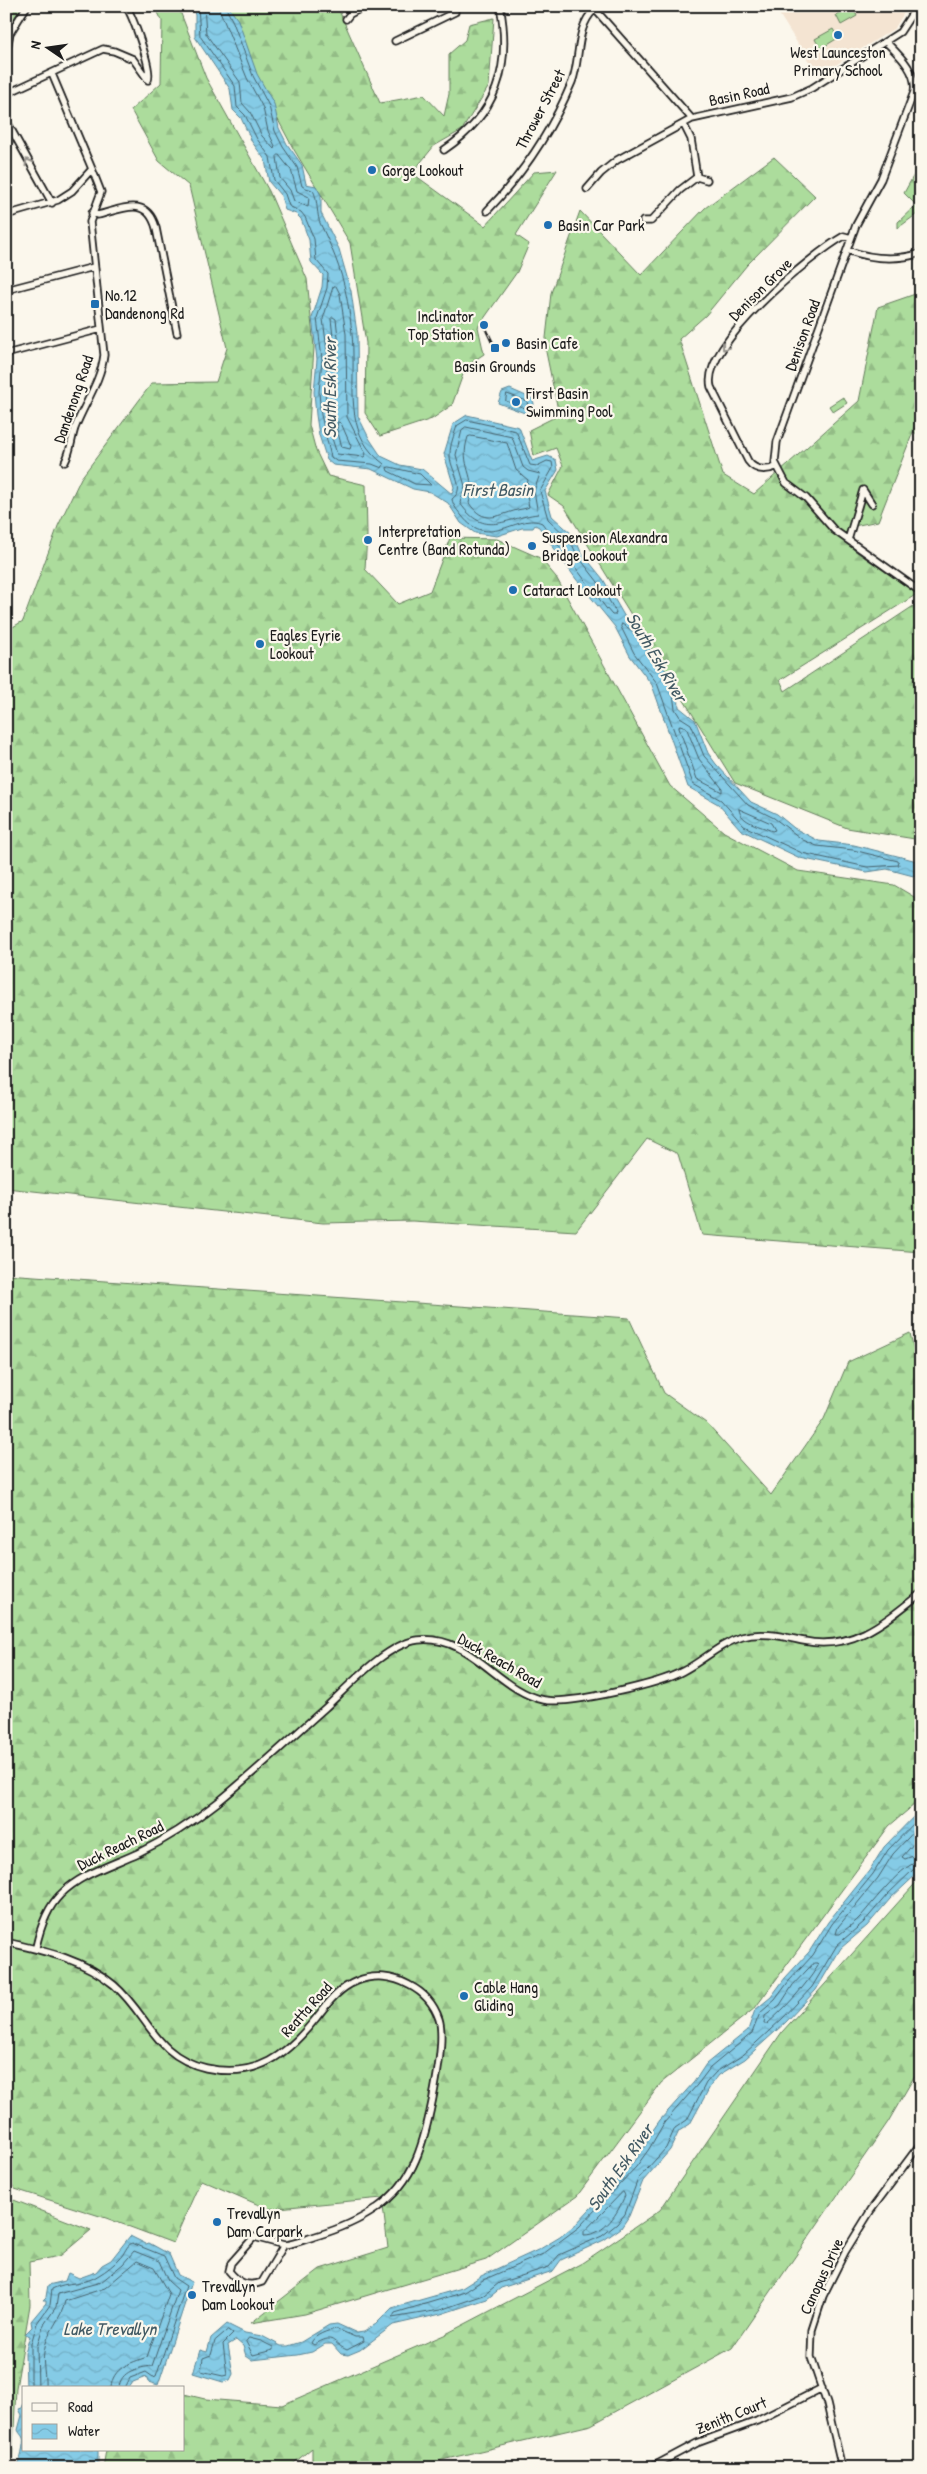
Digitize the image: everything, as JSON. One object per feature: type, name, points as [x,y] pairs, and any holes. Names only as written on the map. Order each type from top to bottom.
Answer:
[{"type":"street","points":[[6,54],[10,33],[27,6]]},
{"type":"street","points":[[6,94],[106,49],[133,60],[148,80],[150,75],[145,56],[126,6]]},
{"type":"street","points":[[346,20],[350,14],[366,6]]},
{"type":"street","points":[[395,41],[456,12],[453,6]]},
{"type":"street","points":[[444,150],[466,134],[480,119],[496,92],[502,66],[504,44],[500,6]]},
{"type":"street","name":"Basin Road","points":[[587,189],[601,173],[618,160],[692,119],[801,94],[886,42],[905,26],[917,6]]},
{"type":"street","points":[[593,8],[692,119]]},
{"type":"street","name":"Thrower Street","points":[[487,211],[519,174],[545,136],[571,85],[578,64],[582,31],[593,8]]},
{"type":"street","name":"Denison Road","points":[[776,466],[774,457],[777,442],[851,238],[885,170],[915,88],[910,70],[886,42]]},
{"type":"street","name":"Dandenong Road","points":[[52,74],[101,192],[90,222],[103,362],[76,426],[70,453],[65,462]]},
{"type":"street","points":[[6,120],[52,203]]},
{"type":"street","points":[[684,125],[691,139],[697,177]]},
{"type":"street","points":[[6,214],[52,203],[72,191],[92,169]]},
{"type":"street","points":[[697,177],[708,180]]},
{"type":"street","points":[[643,221],[650,224],[680,190],[697,177]]},
{"type":"street","points":[[92,213],[98,215],[132,206],[145,209],[150,214],[156,228],[177,333]]},
{"type":"street","name":"Denison Grove","points":[[776,466],[766,470],[755,469],[748,461],[715,395],[710,381],[712,365],[746,319],[766,299],[830,244],[844,236],[851,238]]},
{"type":"street","points":[[848,250],[866,256],[895,258],[921,253]]},
{"type":"street","points":[[6,290],[94,267]]},
{"type":"street","points":[[6,354],[100,329]]},
{"type":"street","points":[[776,466],[786,483],[806,498],[830,526],[919,590]]},
{"type":"street","points":[[848,540],[863,490],[872,504]]},
{"type":"street","name":"Duck Reach Road","points":[[36,1947],[50,1907],[66,1889],[96,1872],[161,1841],[190,1824],[244,1780],[368,1670],[402,1645],[421,1640],[450,1645],[479,1660],[526,1694],[542,1700],[566,1701],[673,1676],[722,1645],[746,1636],[771,1635],[819,1644],[845,1641],[879,1626],[921,1593]]},
{"type":"street","name":"Reatta Road","points":[[6,1942],[36,1947],[74,1960],[102,1976],[116,1987],[153,2035],[178,2058],[194,2065],[215,2069],[252,2068],[273,2060],[301,2036],[337,1993],[359,1980],[382,1977],[394,1978],[415,1988],[428,2000],[439,2019],[441,2030],[440,2054],[426,2130],[413,2166],[404,2182],[389,2199],[362,2219],[284,2245]]},
{"type":"street","name":"Canopus Drive","points":[[842,2468],[822,2388],[811,2356],[810,2342],[823,2296],[845,2252],[871,2210],[921,2143]]},
{"type":"street","points":[[254,2237],[284,2245],[262,2282],[244,2284],[236,2280],[230,2271],[231,2262],[254,2237]]},
{"type":"street","name":"Zenith Court","points":[[650,2468],[697,2443],[758,2421],[822,2388]]},
{"type":"shaded area","name":"West Launceston Primary School","points":[[774,6],[908,6],[895,28],[818,76]]},
{"type":"green space","points":[[6,6],[22,6],[6,30]]},
{"type":"green space","points":[[155,6],[178,6],[206,78],[269,191],[307,279],[314,347],[309,425],[316,451],[328,476],[366,485],[367,535],[365,569],[398,604],[430,591],[450,538],[497,539],[540,558],[556,577],[670,786],[724,832],[798,871],[894,885],[921,901],[921,1252],[702,1235],[678,1154],[647,1139],[576,1231],[412,1221],[323,1223],[6,1188],[6,631],[23,621],[58,526],[81,478],[152,383],[216,382],[227,348],[189,186],[159,161],[131,110],[161,83],[162,21]]},
{"type":"green space","points":[[227,6],[337,6],[380,103],[424,95],[444,116],[449,94],[449,54],[465,40],[469,24],[494,18],[489,86],[462,130],[434,146],[412,173],[485,226],[534,172],[557,170],[516,235],[529,244],[517,272],[478,327],[484,354],[466,366],[452,405],[432,419],[380,436],[365,413],[366,343],[350,243],[293,148],[258,82]]},
{"type":"green space","points":[[852,6],[857,16],[841,25],[836,15]]},
{"type":"green space","points":[[833,29],[838,38],[820,49],[815,39]]},
{"type":"green space","points":[[774,157],[815,196],[747,265],[706,315],[679,339],[723,475],[754,494],[859,401],[878,307],[921,292],[921,436],[913,432],[878,521],[849,527],[854,550],[917,594],[780,680],[785,691],[921,601],[921,840],[847,828],[735,783],[564,506],[548,495],[563,466],[556,448],[534,456],[529,430],[559,415],[545,347],[551,293],[580,211],[641,275],[705,208]]},
{"type":"green space","points":[[921,162],[921,211],[898,228],[898,222],[916,205],[904,193]]},
{"type":"green space","points":[[843,397],[847,403],[833,412],[829,406]]},
{"type":"green space","points":[[6,1274],[629,1318],[664,1393],[706,1423],[771,1495],[824,1419],[848,1362],[910,1333],[921,1381],[921,1799],[889,1826],[755,2008],[661,2083],[577,2196],[486,2260],[305,2314],[251,2323],[320,2269],[388,2248],[382,2198],[268,2209],[201,2180],[173,2243],[106,2218],[15,2189],[6,2176]]},
{"type":"green space","points":[[921,1877],[921,2065],[888,2122],[732,2348],[591,2425],[408,2468],[312,2468],[312,2448],[288,2468],[103,2468],[106,2452],[185,2452],[185,2394],[205,2399],[282,2405],[444,2335],[582,2263],[660,2210],[782,2032]]},
{"type":"green space","points":[[6,2197],[91,2230],[60,2256],[29,2262],[30,2305],[16,2388],[12,2468],[6,2468]]},
{"type":"water","points":[[192,6],[228,6],[238,20],[257,74],[274,104],[279,128],[287,144],[302,165],[306,184],[316,186],[321,195],[321,213],[339,249],[351,291],[357,333],[358,416],[381,456],[400,465],[422,469],[452,494],[454,487],[444,454],[453,424],[467,415],[519,427],[532,461],[548,456],[556,460],[558,470],[545,491],[552,516],[574,536],[581,552],[603,579],[626,619],[637,628],[648,647],[673,680],[678,693],[679,707],[695,720],[708,753],[716,764],[751,802],[777,814],[794,828],[819,841],[854,845],[921,862],[921,878],[887,869],[867,872],[800,858],[741,830],[718,804],[688,787],[652,685],[630,656],[615,627],[576,579],[539,527],[535,525],[533,528],[522,528],[497,536],[475,533],[461,523],[448,503],[430,492],[413,489],[371,469],[333,465],[327,460],[319,435],[316,415],[314,392],[317,359],[312,318],[322,287],[323,275],[311,262],[309,240],[301,219],[296,214],[285,210],[281,196],[269,182],[265,160],[252,142],[241,118],[233,110],[230,89],[195,37],[195,15]]},
{"type":"water","name":"First Basin Swimming Pool","points":[[510,389],[533,399],[534,404],[530,415],[498,403],[502,392]]},
{"type":"water","points":[[921,1809],[921,1870],[890,1899],[867,1926],[841,1948],[816,1990],[786,2022],[745,2059],[719,2075],[711,2085],[690,2124],[679,2131],[670,2150],[643,2181],[629,2216],[621,2228],[604,2240],[561,2260],[553,2271],[501,2288],[487,2299],[441,2314],[393,2325],[360,2350],[348,2355],[341,2354],[332,2344],[325,2344],[312,2352],[252,2360],[246,2356],[243,2346],[236,2340],[228,2345],[233,2374],[230,2380],[223,2382],[193,2373],[200,2350],[207,2352],[211,2338],[227,2324],[245,2333],[262,2336],[281,2346],[301,2342],[329,2325],[337,2324],[357,2333],[364,2332],[376,2324],[392,2308],[462,2288],[481,2276],[540,2249],[560,2237],[576,2224],[632,2164],[660,2120],[694,2082],[706,2064],[748,2030],[755,2010],[771,1997],[785,1978],[809,1952],[828,1922],[869,1871],[884,1847]]},
{"type":"water","name":"Lake Trevallyn","points":[[130,2236],[146,2244],[149,2243],[169,2254],[178,2275],[192,2282],[158,2385],[148,2382],[146,2377],[133,2382],[130,2386],[26,2386],[25,2352],[30,2336],[25,2334],[32,2327],[31,2321],[46,2303],[46,2300],[43,2300],[46,2297],[48,2285],[65,2281],[68,2273],[79,2278],[96,2272],[102,2265],[111,2260]]},
{"type":"water","points":[[22,2415],[22,2436],[18,2430]]},
{"type":"water","points":[[22,2452],[98,2452],[98,2468],[18,2468]]},
{"type":"railway","points":[[485,327],[495,348]]},
{"type":"place","name":"West Launceston Primary School","points":[[838,35]]},
{"type":"place","name":"Gorge Lookout","points":[[372,170]]},
{"type":"place","name":"Basin Car Park","points":[[548,225]]},
{"type":"place","name":"No.12 Dandenong Rd","points":[[95,304]]},
{"type":"place","name":"Inclinator Top Station","points":[[484,325]]},
{"type":"place","name":"Basin Cafe","points":[[506,343]]},
{"type":"place","name":"Basin Grounds","points":[[495,348]]},
{"type":"place","name":"First Basin Swimming Pool","points":[[516,402]]},
{"type":"place","name":"Interpretation Centre (Band Rotunda)","points":[[368,540]]},
{"type":"place","name":"Suspension Alexandra Bridge Lookout","points":[[532,546]]},
{"type":"place","name":"Cataract Lookout","points":[[513,590]]},
{"type":"place","name":"Eagles Eyrie Lookout","points":[[260,644]]},
{"type":"place","name":"Cable Hang Gliding","points":[[464,1996]]},
{"type":"place","name":"Trevallyn Dam Carpark","points":[[217,2222]]},
{"type":"place","name":"Trevallyn Dam Lookout","points":[[192,2295]]},
{"type":"water label","name":"South Esk River","points":[[329,388]]},
{"type":"water label","name":"First Basin","points":[[498,489]]},
{"type":"water label","name":"South Esk River","points":[[657,657]]},
{"type":"water label","name":"South Esk River","points":[[620,2167]]}]
